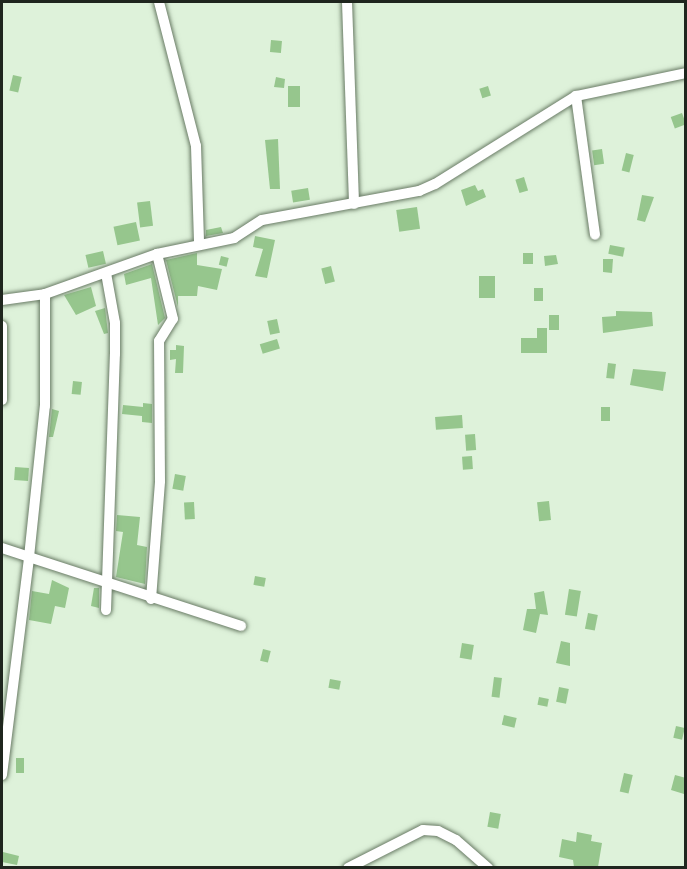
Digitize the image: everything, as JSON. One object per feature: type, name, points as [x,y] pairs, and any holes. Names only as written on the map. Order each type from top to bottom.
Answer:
[{"type":"street","points":[[159,2],[196,147],[199,243]]},
{"type":"street","points":[[347,2],[354,204]]},
{"type":"street","points":[[2,300],[45,294],[157,254],[199,243],[234,238],[262,220],[354,204],[435,184],[576,96],[686,73]]},
{"type":"street","points":[[576,96],[595,235]]},
{"type":"street","points":[[151,599],[160,481],[159,341],[173,319],[157,254]]},
{"type":"street","points":[[105,610],[115,354],[115,322],[106,273]]},
{"type":"street","points":[[2,775],[45,406],[45,294]]},
{"type":"street","points":[[2,326],[2,400]]},
{"type":"street","points":[[2,548],[107,582],[151,599],[242,626]]},
{"type":"street","points":[[348,867],[423,830],[438,831],[456,840],[488,867]]},
{"type":"building","points":[[271,40],[282,41],[281,53],[270,52]]},
{"type":"building","points":[[13,75],[22,77],[18,93],[9,91]]},
{"type":"building","points":[[276,77],[285,79],[284,88],[274,87]]},
{"type":"building","points":[[288,86],[300,86],[300,107],[288,107]]},
{"type":"building","points":[[488,86],[491,96],[482,98],[479,89]]},
{"type":"building","points":[[682,113],[686,124],[675,128],[671,117]]},
{"type":"building","points":[[278,139],[280,189],[270,189],[265,140]]},
{"type":"building","points":[[602,149],[604,164],[594,165],[592,150]]},
{"type":"building","points":[[626,153],[634,155],[629,172],[622,170]]},
{"type":"building","points":[[524,177],[528,190],[519,193],[515,180]]},
{"type":"building","points":[[475,185],[478,191],[483,189],[486,197],[466,206],[461,190]]},
{"type":"building","points":[[308,188],[310,200],[293,203],[291,191]]},
{"type":"building","points":[[642,195],[654,197],[645,222],[637,220]]},
{"type":"building","points":[[150,201],[153,226],[140,227],[137,203]]},
{"type":"building","points":[[417,207],[420,229],[399,232],[396,210]]},
{"type":"building","points":[[136,222],[140,241],[117,245],[114,227]]},
{"type":"building","points":[[221,227],[223,233],[206,236],[206,230]]},
{"type":"building","points":[[255,236],[275,240],[267,278],[255,276],[263,249],[253,247]]},
{"type":"building","points":[[610,245],[625,248],[623,257],[608,254]]},
{"type":"building","points":[[103,251],[106,264],[88,268],[85,255]]},
{"type":"building","points":[[197,253],[197,265],[222,269],[217,290],[198,286],[197,296],[178,296],[178,307],[166,260]]},
{"type":"building","points":[[523,253],[533,253],[533,264],[523,264]]},
{"type":"building","points":[[556,255],[558,264],[545,266],[544,256]]},
{"type":"building","points":[[221,256],[229,258],[227,267],[219,265]]},
{"type":"building","points":[[603,259],[613,259],[612,273],[603,272]]},
{"type":"building","points":[[152,264],[165,318],[158,325],[151,278],[126,285],[124,274]]},
{"type":"building","points":[[331,266],[335,282],[325,284],[321,268]]},
{"type":"building","points":[[479,276],[495,276],[495,298],[479,298]]},
{"type":"building","points":[[91,287],[96,306],[76,315],[64,295]]},
{"type":"building","points":[[534,288],[543,288],[543,301],[534,301]]},
{"type":"building","points":[[105,308],[108,333],[104,334],[95,311]]},
{"type":"building","points":[[616,311],[652,312],[653,326],[603,333],[602,317],[616,316]]},
{"type":"building","points":[[549,315],[559,315],[559,330],[549,330]]},
{"type":"building","points":[[277,319],[280,333],[270,335],[267,321]]},
{"type":"building","points":[[537,328],[547,328],[547,353],[521,353],[521,338],[537,338]]},
{"type":"building","points":[[277,339],[280,349],[263,354],[260,344]]},
{"type":"building","points":[[176,345],[184,346],[183,373],[175,373],[176,359],[170,360],[170,350],[176,350]]},
{"type":"building","points":[[608,363],[616,364],[614,379],[606,378]]},
{"type":"building","points":[[633,369],[666,372],[663,391],[630,385]]},
{"type":"building","points":[[73,381],[82,382],[81,395],[72,394]]},
{"type":"building","points":[[143,403],[152,404],[152,423],[142,422],[142,416],[122,414],[123,405],[143,407]]},
{"type":"building","points":[[601,407],[610,407],[610,421],[601,421]]},
{"type":"building","points":[[52,409],[59,411],[53,437],[49,437]]},
{"type":"building","points":[[462,415],[463,428],[436,430],[435,417]]},
{"type":"building","points":[[475,434],[476,450],[466,451],[465,435]]},
{"type":"building","points":[[472,456],[473,469],[463,470],[462,457]]},
{"type":"building","points":[[15,467],[29,468],[28,481],[14,480]]},
{"type":"building","points":[[175,474],[186,476],[183,491],[172,489]]},
{"type":"building","points":[[549,501],[551,520],[539,521],[537,502]]},
{"type":"building","points":[[194,502],[195,519],[185,520],[184,503]]},
{"type":"building","points":[[117,515],[140,517],[137,545],[147,547],[145,584],[116,577],[123,532],[116,531]]},
{"type":"building","points":[[255,576],[266,578],[264,587],[253,585]]},
{"type":"building","points":[[52,580],[69,588],[65,608],[55,606],[51,624],[29,620],[32,591],[49,594]]},
{"type":"building","points":[[94,588],[99,588],[99,608],[91,606]]},
{"type":"building","points":[[569,589],[581,591],[577,617],[565,615]]},
{"type":"building","points":[[544,591],[548,615],[540,614],[536,633],[523,630],[527,609],[536,609],[534,593]]},
{"type":"building","points":[[588,613],[598,615],[595,631],[585,629]]},
{"type":"building","points":[[561,641],[570,643],[570,666],[556,663]]},
{"type":"building","points":[[462,643],[474,645],[472,660],[460,658]]},
{"type":"building","points":[[263,649],[271,651],[268,663],[260,661]]},
{"type":"building","points":[[494,677],[502,678],[500,698],[492,697]]},
{"type":"building","points":[[330,679],[341,681],[339,690],[328,688]]},
{"type":"building","points":[[559,687],[569,689],[566,704],[556,702]]},
{"type":"building","points":[[539,697],[549,699],[547,707],[537,705]]},
{"type":"building","points":[[504,715],[517,718],[514,728],[502,725]]},
{"type":"building","points":[[676,726],[685,728],[682,740],[673,738]]},
{"type":"building","points":[[16,758],[24,758],[24,773],[16,773]]},
{"type":"building","points":[[624,773],[633,775],[628,794],[620,792]]},
{"type":"building","points":[[675,775],[686,778],[684,794],[671,790]]},
{"type":"building","points":[[490,812],[501,814],[498,829],[487,827]]},
{"type":"building","points":[[577,832],[592,835],[591,841],[602,843],[598,867],[574,867],[573,860],[559,857],[562,839],[576,842]]},
{"type":"building","points":[[3,852],[19,856],[17,865],[2,862]]}]
